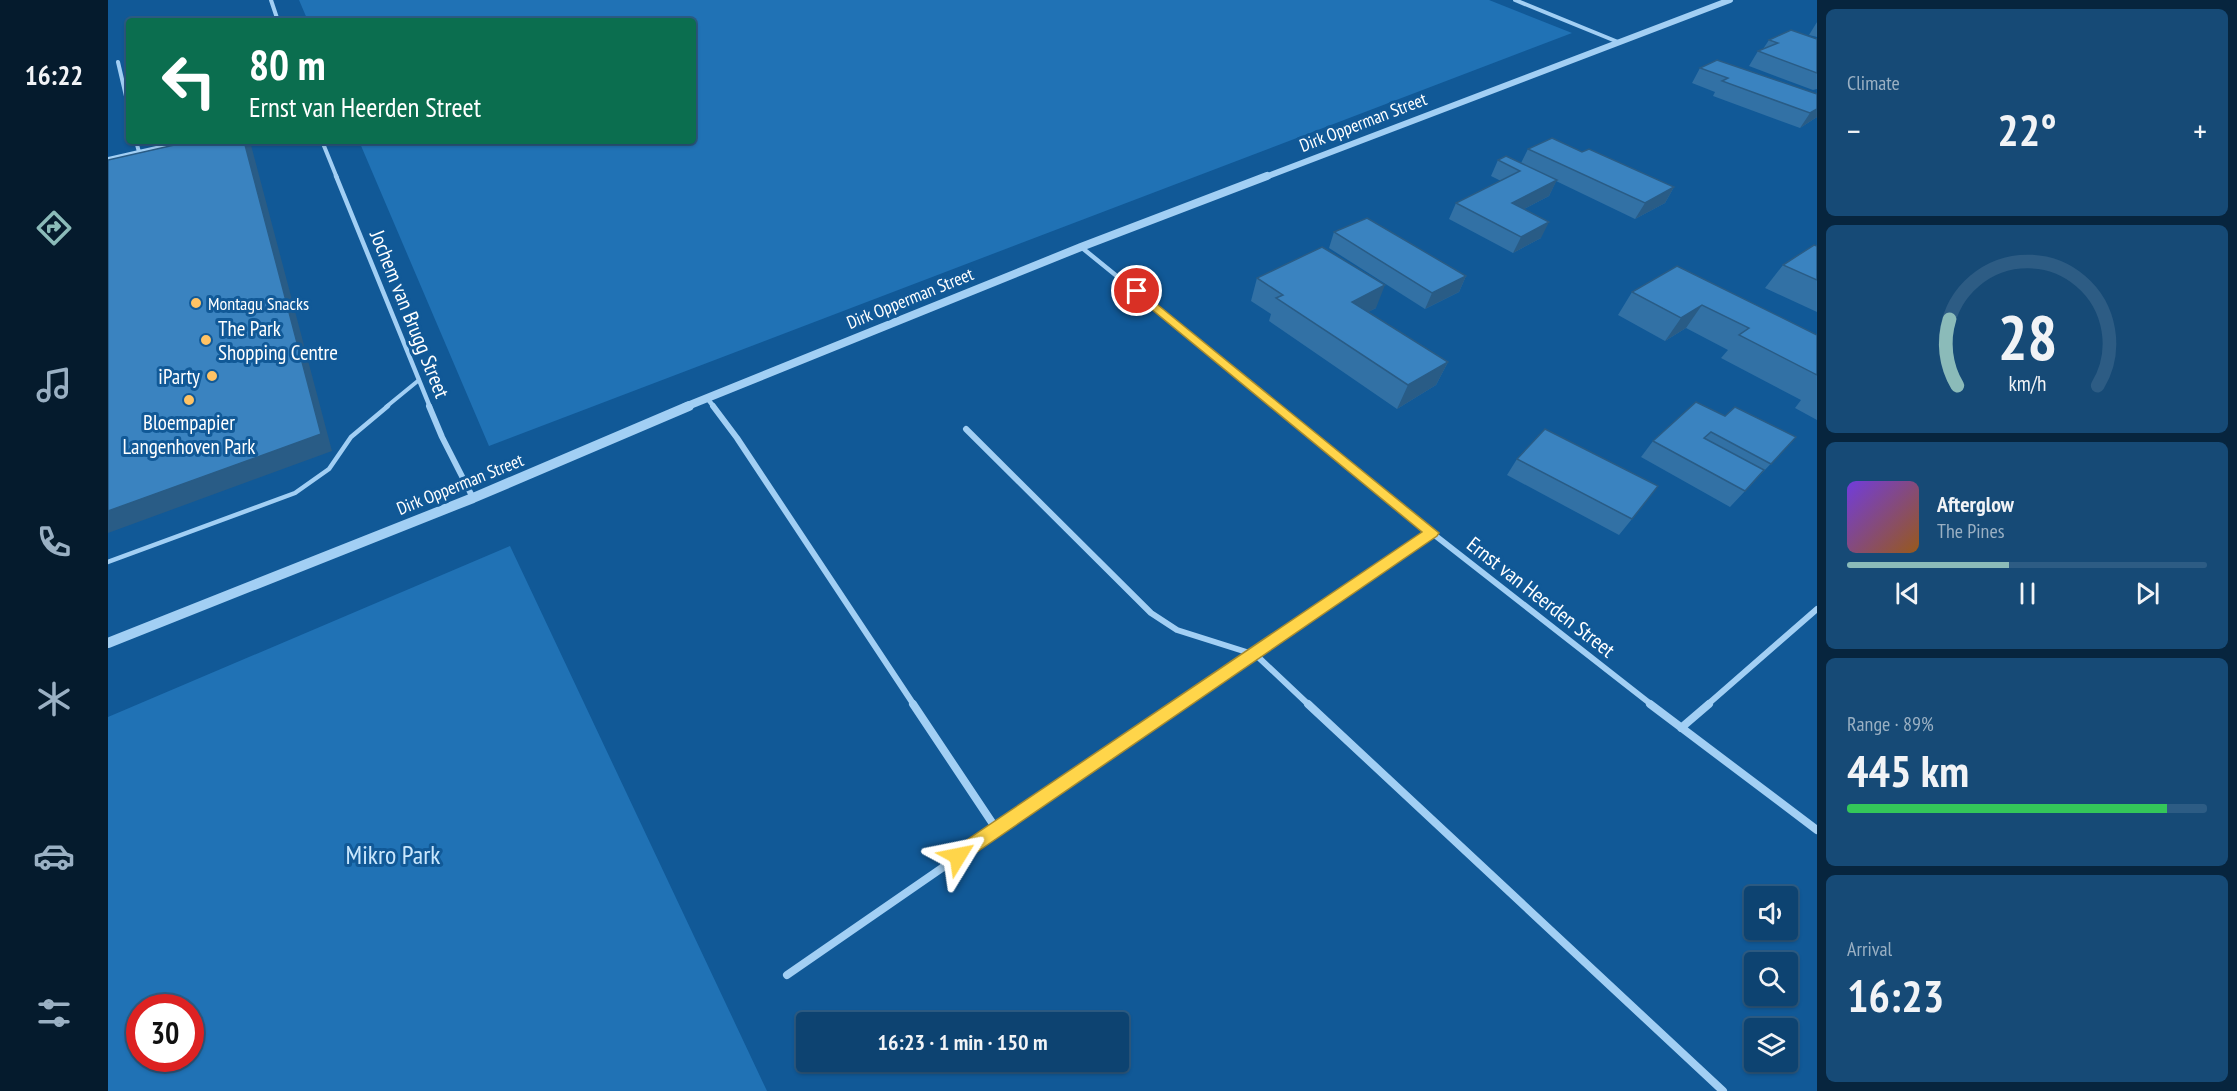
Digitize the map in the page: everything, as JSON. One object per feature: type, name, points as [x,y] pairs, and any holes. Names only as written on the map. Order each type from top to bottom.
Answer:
[{"type":"street","points":[[271,0],[277,18]]},
{"type":"street","points":[[1515,0],[1618,42]]},
{"type":"street","name":"Dirk Opperman Street","points":[[108,642],[472,498],[707,398],[1082,247],[1730,0]]},
{"type":"street","points":[[118,62],[126,96]]},
{"type":"street","points":[[137,144],[139,152]]},
{"type":"street","points":[[108,159],[175,144]]},
{"type":"street","name":"Jochem van Brugg Street","points":[[323,144],[442,437],[472,498]]},
{"type":"street","name":"Ernst van Heerden Street","points":[[1082,247],[1432,533],[1681,728],[1817,830]]},
{"type":"street","points":[[707,398],[743,447],[997,830]]},
{"type":"street","points":[[966,429],[1151,613],[1177,630],[1256,655],[1724,1091]]},
{"type":"street","points":[[787,975],[1432,533]]},
{"type":"street","points":[[1681,728],[1817,609]]},
{"type":"lane","points":[[108,562],[295,493],[329,470],[351,438],[419,380]]},
{"type":"green space","points":[[299,0],[1489,0],[1572,33],[489,446],[360,144],[696,144],[696,18],[307,18]]},
{"type":"green space","name":"Mikro Park","points":[[510,546],[767,1091],[108,1091],[108,717]]},
{"type":"building","points":[[1791,30],[1817,39],[1817,73],[1758,51],[1778,43],[1769,40]]},
{"type":"building","points":[[1717,60],[1817,94],[1817,109],[1810,113],[1722,81],[1728,78],[1700,68]]},
{"type":"building","points":[[1552,138],[1582,152],[1589,149],[1674,187],[1645,203],[1528,149]]},
{"type":"building","name":"The Park Shopping Centre","points":[[179,144],[245,144],[321,434],[108,511],[108,160]]},
{"type":"building","points":[[1506,156],[1557,180],[1512,203],[1549,222],[1521,237],[1456,203],[1520,171],[1498,160]]},
{"type":"building","points":[[1367,218],[1466,276],[1432,293],[1334,232]]},
{"type":"building","points":[[1814,245],[1817,246],[1817,280],[1783,265]]},
{"type":"building","points":[[1322,247],[1385,285],[1352,302],[1448,362],[1408,385],[1276,298],[1283,295],[1257,278]]},
{"type":"building","points":[[1677,266],[1817,335],[1817,375],[1739,335],[1749,328],[1702,305],[1681,318],[1632,292]]},
{"type":"building","points":[[1696,402],[1725,416],[1735,407],[1796,437],[1771,464],[1711,432],[1704,438],[1764,470],[1745,491],[1653,441]]},
{"type":"building","points":[[1545,429],[1658,486],[1632,519],[1517,459]]},
{"type":"place","name":"Montagu Snacks","points":[[196,303]]},
{"type":"place","name":"The Park Shopping Centre","points":[[206,340]]},
{"type":"place","name":"iParty","points":[[212,376]]},
{"type":"place","name":"Bloempapier Langenhoven Park","points":[[189,400]]},
{"type":"route","points":[[958,856],[1432,533],[1137,291]]}]
